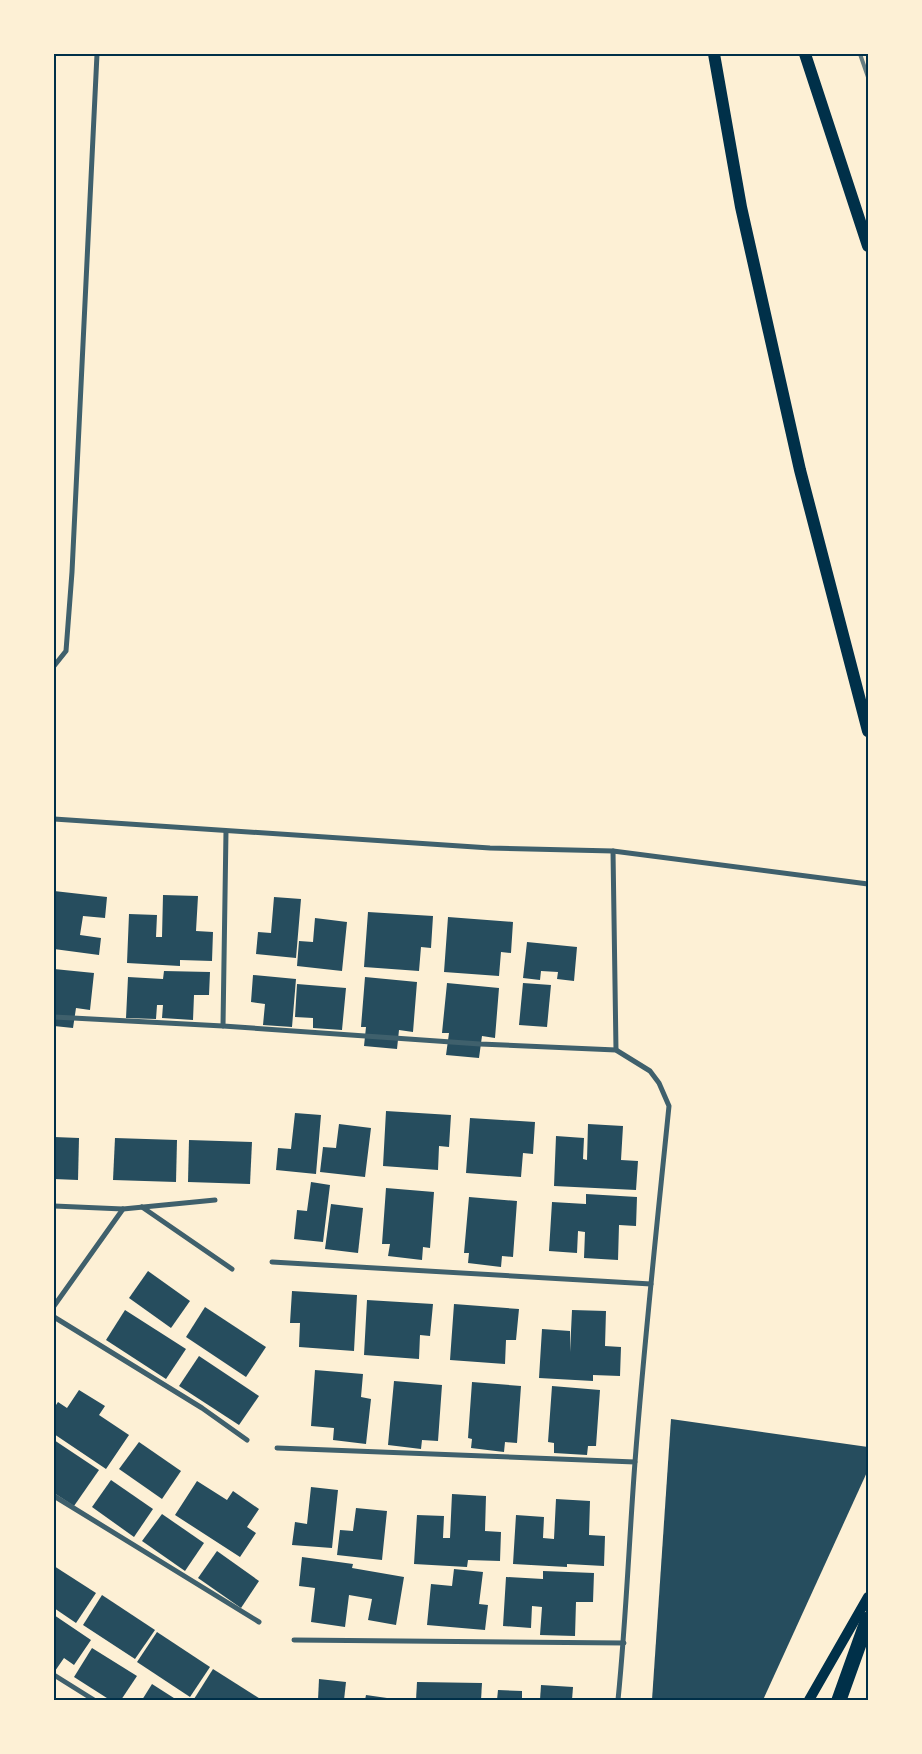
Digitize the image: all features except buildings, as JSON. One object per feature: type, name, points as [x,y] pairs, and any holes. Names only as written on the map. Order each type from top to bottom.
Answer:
[{"type":"highway","points":[[839,1700],[868,1619]]},
{"type":"main road","points":[[714,54],[741,207],[798,460],[868,731]]},
{"type":"main road","points":[[805,54],[868,246]]},
{"type":"main road","points":[[809,1700],[868,1597]]},
{"type":"street","points":[[54,666],[66,651],[67,641],[97,54]]},
{"type":"street","points":[[54,819],[490,848],[613,850],[868,884]]},
{"type":"street","points":[[222,1026],[226,831]]},
{"type":"street","points":[[613,850],[616,1050]]},
{"type":"street","points":[[54,1017],[222,1026],[480,1044],[616,1050],[650,1070],[659,1083],[669,1106],[635,1462],[624,1643],[618,1700]]},
{"type":"street","points":[[54,1206],[123,1209],[215,1200]]},
{"type":"street","points":[[141,1207],[232,1269]]},
{"type":"street","points":[[54,1306],[123,1209]]},
{"type":"street","points":[[272,1262],[651,1284]]},
{"type":"street","points":[[54,1317],[202,1408],[247,1440]]},
{"type":"street","points":[[277,1448],[635,1462]]},
{"type":"street","points":[[54,1496],[259,1622]]},
{"type":"street","points":[[294,1640],[624,1643]]},
{"type":"street","points":[[54,1675],[94,1700]]},
{"type":"railway","points":[[860,54],[868,77]]}]
